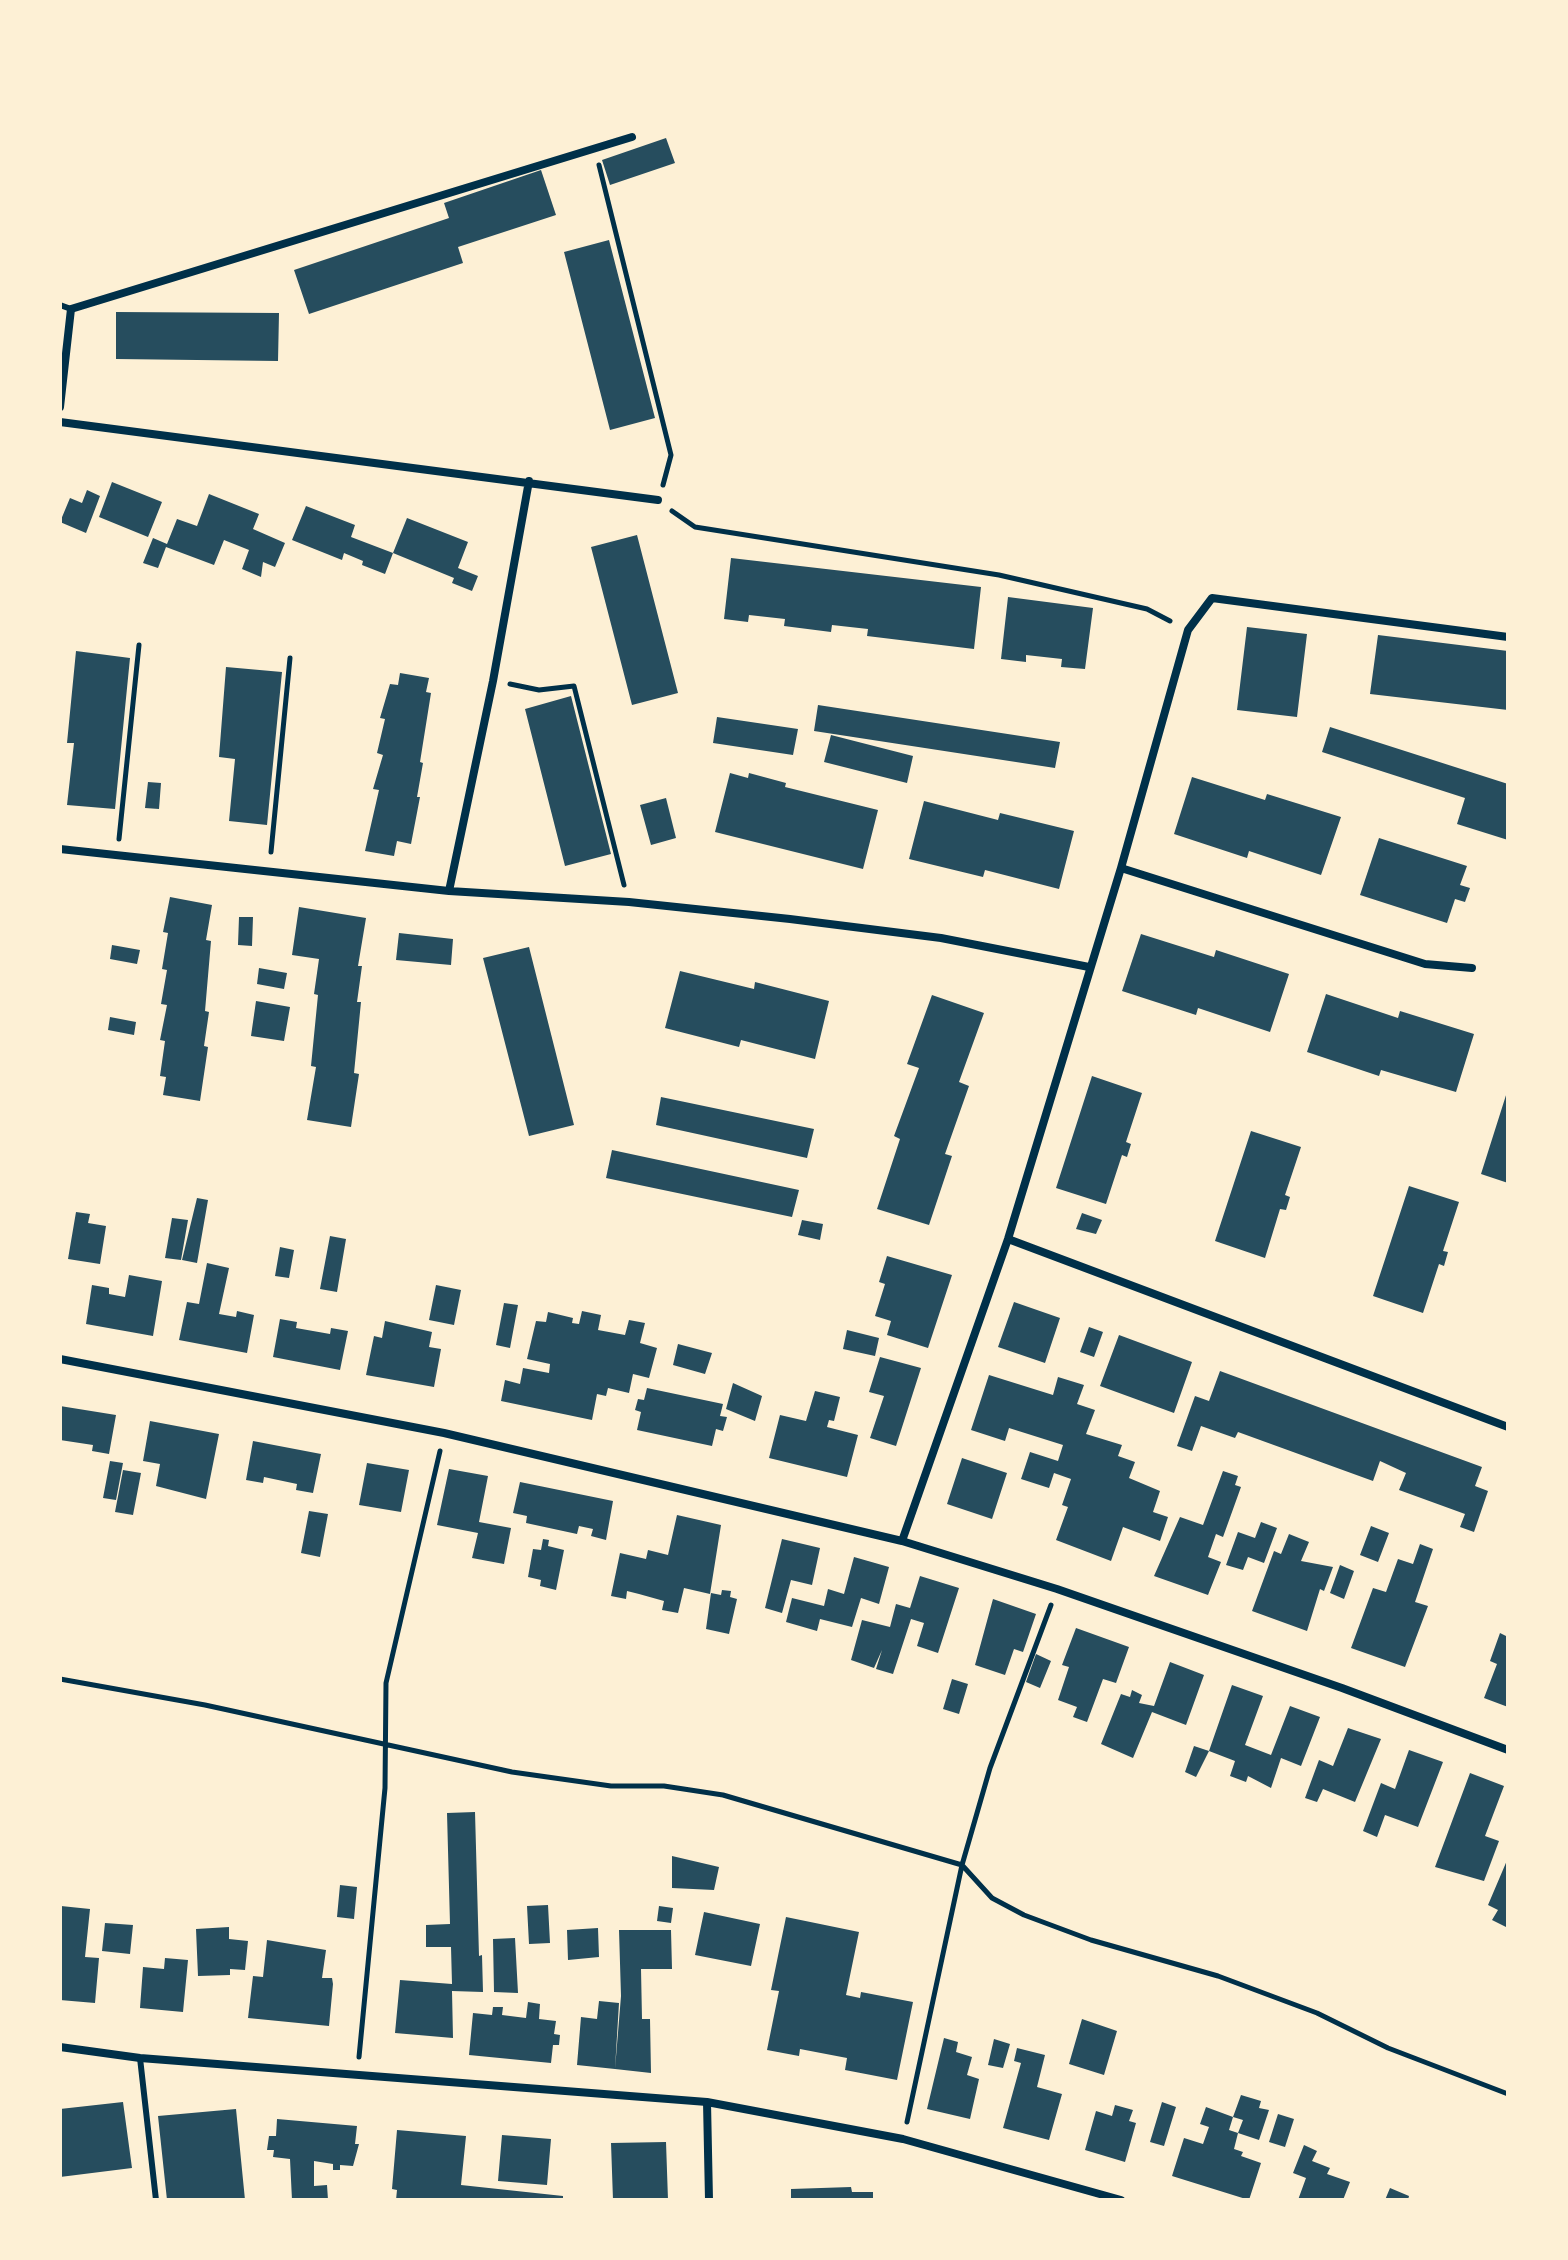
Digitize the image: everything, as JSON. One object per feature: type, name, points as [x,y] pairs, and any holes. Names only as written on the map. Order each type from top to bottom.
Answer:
[{"type":"street","points":[[60,407],[71,309],[632,137]]},
{"type":"street","points":[[60,422],[658,500]]},
{"type":"street","points":[[449,891],[493,681],[529,481]]},
{"type":"street","points":[[902,1541],[1008,1239],[1121,868],[1188,630],[1212,598],[1508,637]]},
{"type":"street","points":[[60,849],[449,891],[629,902],[941,938],[1089,967]]},
{"type":"street","points":[[1121,868],[1425,964],[1472,968]]},
{"type":"street","points":[[1008,1239],[1508,1427]]},
{"type":"street","points":[[60,1359],[444,1433],[902,1541],[1057,1589],[1342,1688],[1508,1750]]},
{"type":"street","points":[[60,2047],[140,2058],[707,2102],[903,2139],[1121,2200]]},
{"type":"street","points":[[707,2102],[709,2200]]},
{"type":"lane","points":[[60,305],[71,309]]},
{"type":"lane","points":[[140,2058],[156,2200]]},
{"type":"path","points":[[595,148],[671,455],[658,500],[695,527],[999,575],[1147,609],[1188,630]]},
{"type":"path","points":[[118,855],[139,645]]},
{"type":"path","points":[[269,872],[290,658]]},
{"type":"path","points":[[493,681],[539,690],[574,686],[629,902]]},
{"type":"path","points":[[358,2074],[386,1746],[386,1683],[444,1433]]},
{"type":"path","points":[[903,2139],[962,1865],[990,1768],[1057,1589]]},
{"type":"path","points":[[60,1679],[205,1705],[386,1746],[560,1780],[611,1786],[664,1786],[723,1795],[962,1865],[992,1898],[1024,1915],[1275,1997],[1317,2013],[1388,2048],[1508,2094]]},
{"type":"building","points":[[666,138],[675,163],[610,185],[602,160]]},
{"type":"building","points":[[541,170],[556,215],[458,247],[463,263],[309,314],[294,270],[449,218],[444,203]]},
{"type":"building","points":[[609,240],[655,418],[610,430],[564,252]]},
{"type":"building","points":[[116,312],[279,313],[278,361],[116,359]]},
{"type":"building","points":[[112,482],[162,502],[148,537],[99,517]]},
{"type":"building","points":[[87,490],[100,496],[86,533],[60,522],[70,498],[82,503]]},
{"type":"building","points":[[209,494],[259,514],[253,529],[285,543],[275,567],[263,562],[261,577],[242,569],[249,550],[224,540],[214,565],[166,547],[158,568],[143,563],[153,538],[167,544],[177,519],[197,526]]},
{"type":"building","points":[[306,506],[355,525],[351,537],[393,553],[385,574],[362,565],[363,561],[344,553],[342,560],[292,540]]},
{"type":"building","points":[[407,518],[468,542],[458,568],[478,576],[472,591],[452,583],[454,578],[393,553]]},
{"type":"building","points":[[637,535],[678,693],[632,705],[591,547]]},
{"type":"building","points":[[731,558],[981,587],[974,649],[867,636],[868,629],[832,625],[831,632],[784,626],[785,619],[749,615],[748,622],[724,619]]},
{"type":"building","points":[[1008,597],[1093,608],[1085,669],[1061,667],[1062,659],[1026,655],[1026,662],[1001,659]]},
{"type":"building","points":[[1247,627],[1307,634],[1297,717],[1237,710]]},
{"type":"building","points":[[1378,635],[1508,651],[1508,710],[1370,694]]},
{"type":"building","points":[[76,651],[130,658],[115,809],[67,805],[74,743],[67,743]]},
{"type":"building","points":[[226,667],[282,672],[267,825],[229,821],[235,759],[219,757]]},
{"type":"building","points":[[400,673],[429,678],[426,692],[431,693],[420,762],[423,763],[417,797],[420,797],[411,844],[397,841],[394,856],[365,851],[379,790],[373,789],[383,755],[377,753],[385,719],[380,718],[390,684],[398,685]]},
{"type":"building","points":[[571,696],[611,854],[565,866],[525,709]]},
{"type":"building","points":[[818,705],[1060,742],[1055,768],[814,731]]},
{"type":"building","points":[[717,717],[798,729],[793,755],[713,743]]},
{"type":"building","points":[[1330,727],[1508,784],[1508,840],[1457,824],[1465,798],[1322,752]]},
{"type":"building","points":[[831,735],[913,756],[907,783],[824,762]]},
{"type":"building","points":[[730,773],[748,778],[749,773],[786,783],[785,787],[878,810],[863,869],[715,832]]},
{"type":"building","points":[[1192,777],[1265,800],[1267,794],[1341,817],[1321,875],[1249,851],[1247,858],[1174,834]]},
{"type":"building","points":[[148,782],[161,783],[159,809],[145,808]]},
{"type":"building","points":[[666,798],[676,838],[651,845],[640,805]]},
{"type":"building","points":[[924,801],[998,820],[1000,813],[1074,831],[1059,889],[985,870],[983,877],[909,859]]},
{"type":"building","points":[[1379,838],[1467,866],[1460,885],[1470,888],[1465,902],[1455,899],[1447,923],[1360,895]]},
{"type":"building","points":[[170,897],[212,905],[206,940],[211,941],[205,1011],[209,1012],[204,1046],[208,1047],[200,1101],[163,1095],[166,1077],[160,1076],[165,1041],[160,1040],[167,1005],[161,1004],[167,970],[162,969],[168,933],[163,932]]},
{"type":"building","points":[[299,907],[366,918],[358,966],[362,966],[357,1002],[361,1002],[354,1073],[359,1074],[351,1127],[307,1120],[316,1067],[311,1066],[319,959],[292,955]]},
{"type":"building","points":[[239,917],[253,917],[252,946],[238,945]]},
{"type":"building","points":[[399,933],[453,939],[451,965],[396,960]]},
{"type":"building","points":[[1141,934],[1214,957],[1216,950],[1289,974],[1270,1032],[1198,1008],[1196,1015],[1122,991]]},
{"type":"building","points":[[112,945],[140,950],[137,964],[110,959]]},
{"type":"building","points":[[529,947],[574,1125],[529,1136],[483,958]]},
{"type":"building","points":[[259,968],[287,973],[284,989],[257,984]]},
{"type":"building","points":[[680,971],[754,989],[755,982],[829,1001],[815,1059],[741,1040],[739,1047],[665,1028]]},
{"type":"building","points":[[1326,994],[1398,1018],[1400,1011],[1474,1034],[1456,1092],[1381,1070],[1379,1076],[1307,1052]]},
{"type":"building","points":[[932,995],[984,1013],[959,1082],[969,1086],[945,1154],[952,1156],[929,1225],[877,1209],[900,1139],[894,1136],[919,1068],[907,1064]]},
{"type":"building","points":[[256,1001],[290,1007],[284,1041],[251,1036]]},
{"type":"building","points":[[110,1017],[136,1022],[134,1035],[108,1030]]},
{"type":"building","points":[[1092,1076],[1142,1093],[1126,1142],[1131,1144],[1127,1157],[1122,1155],[1106,1204],[1056,1188]]},
{"type":"building","points":[[1508,1092],[1508,1183],[1481,1174]]},
{"type":"building","points":[[661,1097],[814,1129],[807,1158],[656,1125]]},
{"type":"building","points":[[1251,1131],[1301,1147],[1285,1195],[1290,1197],[1286,1210],[1280,1209],[1265,1258],[1215,1241]]},
{"type":"building","points":[[612,1150],[799,1190],[792,1217],[606,1178]]},
{"type":"building","points":[[1409,1186],[1459,1202],[1443,1251],[1448,1252],[1444,1266],[1439,1264],[1423,1313],[1373,1296]]},
{"type":"building","points":[[197,1198],[208,1200],[197,1263],[182,1260]]},
{"type":"building","points":[[76,1212],[90,1214],[88,1223],[106,1226],[100,1264],[68,1259]]},
{"type":"building","points":[[1082,1213],[1102,1220],[1096,1234],[1076,1229]]},
{"type":"building","points":[[172,1218],[188,1220],[181,1260],[165,1258]]},
{"type":"building","points":[[802,1220],[823,1224],[820,1240],[798,1235]]},
{"type":"building","points":[[330,1236],[346,1239],[337,1292],[320,1289]]},
{"type":"building","points":[[280,1247],[294,1250],[289,1278],[275,1276]]},
{"type":"building","points":[[887,1256],[952,1275],[928,1348],[887,1335],[891,1321],[875,1316],[885,1284],[879,1282]]},
{"type":"building","points":[[207,1263],[229,1268],[219,1314],[236,1317],[237,1311],[254,1315],[247,1353],[179,1340],[187,1302],[199,1304]]},
{"type":"building","points":[[129,1275],[162,1281],[153,1336],[86,1324],[92,1285],[109,1288],[109,1294],[125,1297]]},
{"type":"building","points":[[436,1285],[461,1290],[454,1325],[429,1320]]},
{"type":"building","points":[[1014,1302],[1060,1318],[1045,1363],[998,1347]]},
{"type":"building","points":[[504,1303],[518,1305],[510,1348],[496,1345]]},
{"type":"building","points":[[582,1311],[601,1315],[598,1330],[625,1335],[629,1320],[645,1323],[640,1343],[657,1348],[649,1378],[633,1374],[629,1393],[608,1388],[606,1396],[597,1394],[592,1420],[501,1401],[505,1380],[520,1384],[523,1368],[549,1373],[550,1364],[527,1359],[536,1321],[546,1322],[548,1312],[573,1318],[572,1323],[579,1324]]},
{"type":"building","points":[[280,1319],[297,1322],[296,1328],[330,1334],[331,1328],[348,1331],[340,1370],[273,1357]]},
{"type":"building","points":[[385,1321],[432,1332],[429,1347],[441,1349],[434,1387],[366,1375],[374,1336],[382,1338]]},
{"type":"building","points":[[1089,1327],[1103,1332],[1094,1357],[1080,1352]]},
{"type":"building","points":[[847,1330],[879,1338],[875,1356],[843,1349]]},
{"type":"building","points":[[1119,1335],[1192,1362],[1174,1413],[1100,1386]]},
{"type":"building","points":[[678,1344],[712,1353],[705,1374],[673,1365]]},
{"type":"building","points":[[880,1357],[921,1368],[896,1446],[870,1438],[884,1396],[869,1392]]},
{"type":"building","points":[[1220,1371],[1482,1467],[1475,1486],[1488,1491],[1474,1532],[1460,1527],[1465,1514],[1399,1490],[1406,1473],[1380,1461],[1373,1481],[1238,1432],[1235,1438],[1201,1426],[1192,1451],[1177,1446],[1195,1396],[1209,1401]]},
{"type":"building","points":[[989,1375],[1053,1395],[1058,1377],[1084,1385],[1077,1404],[1095,1410],[1086,1434],[1122,1445],[1118,1456],[1135,1462],[1129,1478],[1160,1491],[1153,1512],[1168,1517],[1160,1541],[1123,1527],[1111,1561],[1056,1540],[1068,1507],[1062,1505],[1071,1479],[1054,1473],[1049,1488],[1021,1479],[1030,1452],[1058,1461],[1063,1445],[1009,1428],[1005,1441],[971,1430]]},
{"type":"building","points":[[733,1383],[762,1396],[755,1421],[726,1409]]},
{"type":"building","points":[[647,1388],[723,1404],[720,1416],[727,1417],[723,1431],[716,1429],[712,1446],[637,1430],[641,1412],[635,1410],[638,1399],[644,1400]]},
{"type":"building","points":[[815,1391],[840,1397],[834,1421],[829,1420],[827,1427],[858,1435],[847,1477],[769,1458],[780,1415],[806,1421]]},
{"type":"building","points":[[60,1406],[116,1415],[109,1454],[92,1451],[93,1445],[60,1440]]},
{"type":"building","points":[[150,1421],[219,1434],[206,1499],[156,1486],[160,1464],[143,1461]]},
{"type":"building","points":[[253,1441],[321,1454],[313,1493],[296,1490],[297,1484],[264,1477],[263,1483],[246,1480]]},
{"type":"building","points":[[962,1458],[1007,1473],[992,1519],[947,1504]]},
{"type":"building","points":[[110,1461],[123,1463],[116,1500],[103,1498]]},
{"type":"building","points":[[367,1463],[409,1470],[401,1512],[359,1505]]},
{"type":"building","points":[[449,1469],[488,1476],[479,1522],[511,1528],[504,1564],[472,1558],[478,1533],[437,1525]]},
{"type":"building","points":[[123,1470],[141,1473],[133,1515],[115,1512]]},
{"type":"building","points":[[1223,1471],[1238,1476],[1235,1485],[1241,1487],[1223,1537],[1216,1534],[1208,1557],[1221,1562],[1208,1595],[1154,1576],[1180,1517],[1203,1525]]},
{"type":"building","points":[[520,1482],[613,1501],[606,1540],[591,1536],[593,1529],[579,1526],[577,1534],[526,1523],[527,1516],[513,1513]]},
{"type":"building","points":[[309,1511],[328,1514],[320,1557],[301,1553]]},
{"type":"building","points":[[677,1515],[721,1525],[710,1594],[684,1588],[678,1613],[662,1610],[664,1601],[639,1594],[627,1591],[626,1599],[611,1596],[620,1553],[646,1559],[648,1550],[668,1555]]},
{"type":"building","points":[[1261,1522],[1277,1528],[1264,1563],[1248,1557],[1243,1570],[1226,1565],[1238,1532],[1255,1538]]},
{"type":"building","points":[[1371,1526],[1389,1533],[1378,1562],[1360,1555]]},
{"type":"building","points":[[1289,1534],[1309,1542],[1301,1561],[1333,1567],[1324,1591],[1320,1589],[1307,1631],[1252,1611],[1274,1551],[1281,1554]]},
{"type":"building","points":[[543,1539],[549,1540],[548,1546],[564,1550],[556,1590],[540,1586],[541,1580],[528,1577],[533,1549],[541,1550]]},
{"type":"building","points":[[782,1539],[820,1548],[812,1585],[791,1580],[782,1613],[765,1608]]},
{"type":"building","points":[[1420,1544],[1433,1549],[1415,1602],[1428,1606],[1405,1667],[1351,1648],[1373,1588],[1386,1592],[1398,1559],[1413,1564]]},
{"type":"building","points":[[854,1557],[889,1567],[879,1604],[861,1598],[852,1627],[820,1619],[817,1631],[786,1622],[792,1598],[824,1606],[828,1589],[844,1594]]},
{"type":"building","points":[[1340,1565],[1354,1571],[1344,1599],[1330,1593]]},
{"type":"building","points":[[920,1576],[959,1588],[938,1653],[917,1646],[924,1623],[911,1619],[893,1674],[876,1669],[882,1650],[874,1668],[851,1660],[862,1620],[890,1627],[896,1604],[910,1608]]},
{"type":"building","points":[[722,1590],[731,1591],[730,1597],[737,1599],[729,1634],[706,1629],[711,1593],[721,1595]]},
{"type":"building","points":[[993,1599],[1036,1614],[1023,1652],[1014,1649],[1005,1675],[975,1665]]},
{"type":"building","points":[[1076,1628],[1129,1647],[1116,1683],[1103,1679],[1087,1722],[1073,1717],[1077,1707],[1058,1700],[1069,1667],[1062,1665]]},
{"type":"building","points":[[1500,1633],[1508,1637],[1508,1707],[1484,1698],[1497,1664],[1490,1661]]},
{"type":"building","points":[[1036,1654],[1051,1661],[1040,1688],[1026,1682]]},
{"type":"building","points":[[1170,1662],[1204,1675],[1186,1725],[1152,1712],[1133,1758],[1101,1744],[1121,1694],[1130,1697],[1132,1690],[1142,1695],[1139,1703],[1154,1706]]},
{"type":"building","points":[[952,1679],[968,1684],[959,1714],[943,1709]]},
{"type":"building","points":[[1232,1685],[1263,1696],[1245,1745],[1271,1755],[1290,1706],[1320,1717],[1301,1766],[1281,1758],[1271,1788],[1248,1776],[1246,1782],[1230,1776],[1235,1761],[1209,1751]]},
{"type":"building","points":[[1348,1728],[1381,1739],[1355,1802],[1323,1789],[1317,1802],[1305,1798],[1319,1760],[1333,1766]]},
{"type":"building","points":[[1194,1746],[1209,1751],[1196,1777],[1185,1772]]},
{"type":"building","points":[[1409,1750],[1443,1762],[1418,1827],[1385,1815],[1377,1837],[1363,1831],[1381,1783],[1395,1789]]},
{"type":"building","points":[[1470,1773],[1504,1786],[1485,1836],[1499,1841],[1484,1881],[1435,1867]]},
{"type":"building","points":[[475,1812],[483,1992],[452,1991],[453,2038],[395,2033],[400,1980],[452,1984],[451,1947],[426,1947],[426,1925],[450,1924],[447,1813]]},
{"type":"building","points":[[672,1856],[719,1867],[714,1890],[672,1888]]},
{"type":"building","points":[[1508,1858],[1508,1928],[1492,1920],[1498,1910],[1488,1905]]},
{"type":"building","points":[[340,1885],[357,1887],[354,1919],[337,1917]]},
{"type":"building","points":[[548,1905],[550,1943],[529,1944],[527,1906]]},
{"type":"building","points":[[61,1906],[90,1909],[85,1957],[99,1958],[95,2003],[60,2000]]},
{"type":"building","points":[[659,1906],[673,1908],[671,1923],[657,1921]]},
{"type":"building","points":[[704,1912],[760,1924],[751,1966],[695,1955]]},
{"type":"building","points":[[786,1917],[859,1932],[846,1995],[860,1998],[861,1992],[913,2002],[897,2080],[845,2070],[847,2058],[800,2049],[799,2056],[767,2050],[779,1991],[771,1990]]},
{"type":"building","points":[[105,1923],[133,1925],[130,1954],[102,1951]]},
{"type":"building","points":[[229,1927],[229,1939],[248,1941],[245,1970],[230,1969],[230,1975],[198,1976],[196,1929]]},
{"type":"building","points":[[598,1928],[599,1957],[568,1960],[567,1930]]},
{"type":"building","points":[[619,1930],[671,1930],[672,1969],[641,1969],[642,2019],[650,2019],[651,2073],[615,2069],[621,1996]]},
{"type":"building","points":[[515,1938],[518,1993],[494,1992],[493,1939]]},
{"type":"building","points":[[267,1940],[326,1950],[322,1978],[332,1978],[333,1984],[329,2026],[248,2018],[253,1976],[263,1977]]},
{"type":"building","points":[[165,1958],[188,1960],[183,2012],[140,2008],[143,1967],[164,1969]]},
{"type":"building","points":[[599,2001],[619,2003],[615,2069],[577,2065],[581,2017],[597,2019]]},
{"type":"building","points":[[528,2002],[540,2004],[539,2019],[556,2021],[554,2034],[560,2035],[559,2045],[553,2045],[551,2063],[469,2055],[473,2013],[492,2015],[493,2007],[503,2007],[502,2015],[526,2018]]},
{"type":"building","points":[[1082,2019],[1117,2031],[1104,2075],[1069,2064]]},
{"type":"building","points":[[944,2038],[958,2042],[956,2052],[972,2057],[967,2075],[979,2079],[970,2119],[927,2109]]},
{"type":"building","points":[[994,2039],[1010,2044],[1003,2068],[988,2065]]},
{"type":"building","points":[[1017,2048],[1045,2055],[1037,2087],[1062,2094],[1049,2140],[1003,2128],[1021,2063],[1014,2061]]},
{"type":"building","points":[[1241,2095],[1261,2101],[1259,2108],[1269,2110],[1259,2140],[1238,2133],[1243,2120],[1233,2117]]},
{"type":"building","points":[[123,2102],[132,2168],[60,2177],[60,2109]]},
{"type":"building","points":[[1162,2102],[1176,2107],[1164,2146],[1150,2142]]},
{"type":"building","points":[[1115,2105],[1133,2110],[1129,2121],[1136,2123],[1125,2162],[1085,2150],[1096,2111],[1112,2116]]},
{"type":"building","points":[[1206,2107],[1233,2117],[1229,2130],[1238,2133],[1234,2149],[1243,2152],[1241,2156],[1261,2163],[1249,2200],[1172,2176],[1184,2138],[1203,2144],[1209,2127],[1200,2124]]},
{"type":"building","points":[[236,2109],[245,2200],[167,2200],[158,2116]]},
{"type":"building","points":[[1278,2114],[1294,2119],[1285,2147],[1269,2142]]},
{"type":"building","points":[[277,2119],[357,2126],[355,2144],[359,2144],[353,2166],[340,2165],[340,2170],[333,2170],[333,2164],[314,2161],[314,2186],[327,2185],[328,2200],[292,2200],[290,2159],[273,2157],[274,2150],[267,2150],[269,2136],[276,2136]]},
{"type":"building","points":[[397,2130],[466,2136],[461,2185],[563,2196],[563,2200],[396,2200],[397,2190],[392,2189]]},
{"type":"building","points":[[502,2135],[551,2139],[547,2185],[498,2181]]},
{"type":"building","points":[[666,2142],[668,2200],[613,2200],[611,2143]]},
{"type":"building","points":[[1304,2145],[1317,2151],[1312,2161],[1330,2168],[1327,2174],[1350,2182],[1343,2200],[1298,2200],[1306,2178],[1293,2173]]},
{"type":"building","points":[[851,2187],[852,2192],[873,2192],[873,2200],[791,2200],[791,2189]]},
{"type":"building","points":[[1390,2188],[1409,2196],[1408,2200],[1385,2200]]}]
